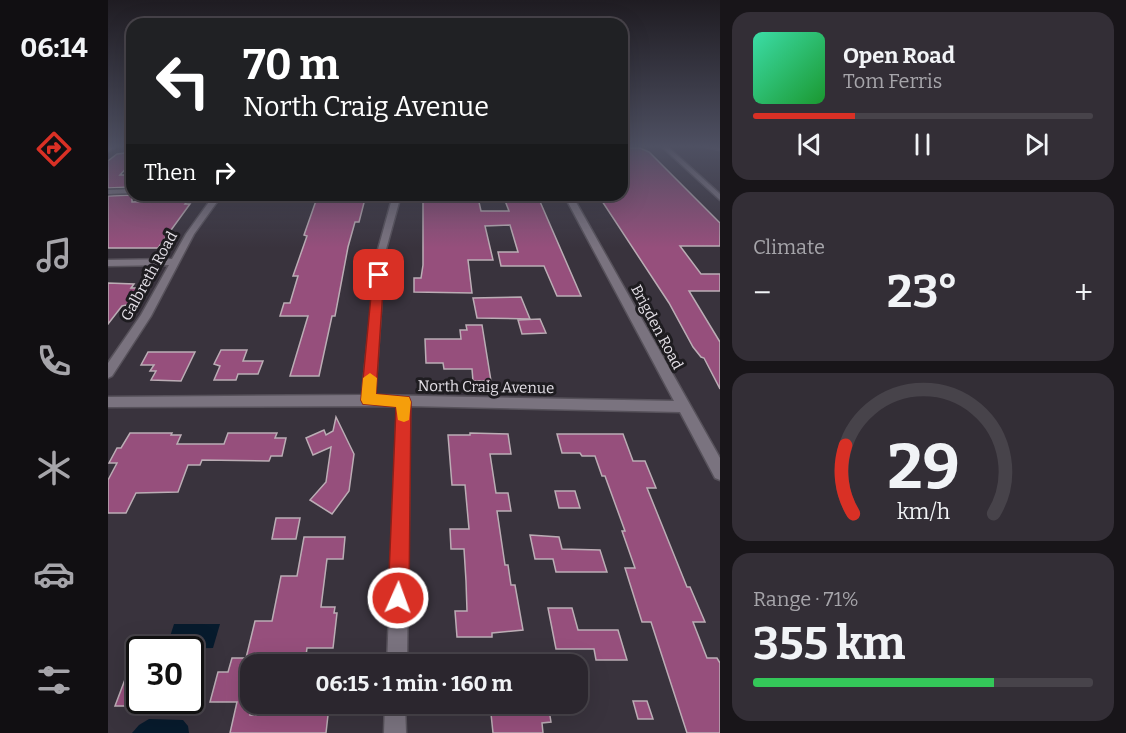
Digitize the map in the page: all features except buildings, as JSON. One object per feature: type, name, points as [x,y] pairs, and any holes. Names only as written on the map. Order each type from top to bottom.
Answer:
[{"type":"street","points":[[701,180],[720,198]]},
{"type":"street","points":[[108,192],[126,191]]},
{"type":"street","name":"Galbreth Road","points":[[108,373],[146,316],[190,234],[214,201]]},
{"type":"street","points":[[368,400],[381,253],[395,201]]},
{"type":"street","name":"Brigden Road","points":[[571,201],[720,473]]},
{"type":"street","points":[[108,263],[175,262]]},
{"type":"street","name":"North Craig Avenue","points":[[108,402],[368,400],[683,407]]},
{"type":"street","points":[[396,654],[404,402]]},
{"type":"street","points":[[394,733],[395,714]]},
{"type":"water","points":[[174,624],[220,624],[213,648],[204,648],[204,636],[170,636]]},
{"type":"water","points":[[149,719],[183,720],[188,726],[189,733],[132,733]]},
{"type":"slow traffic","points":[[370,378],[368,400],[404,402],[404,415]]},
{"type":"route","points":[[379,275],[368,400],[404,402],[398,598]]}]
